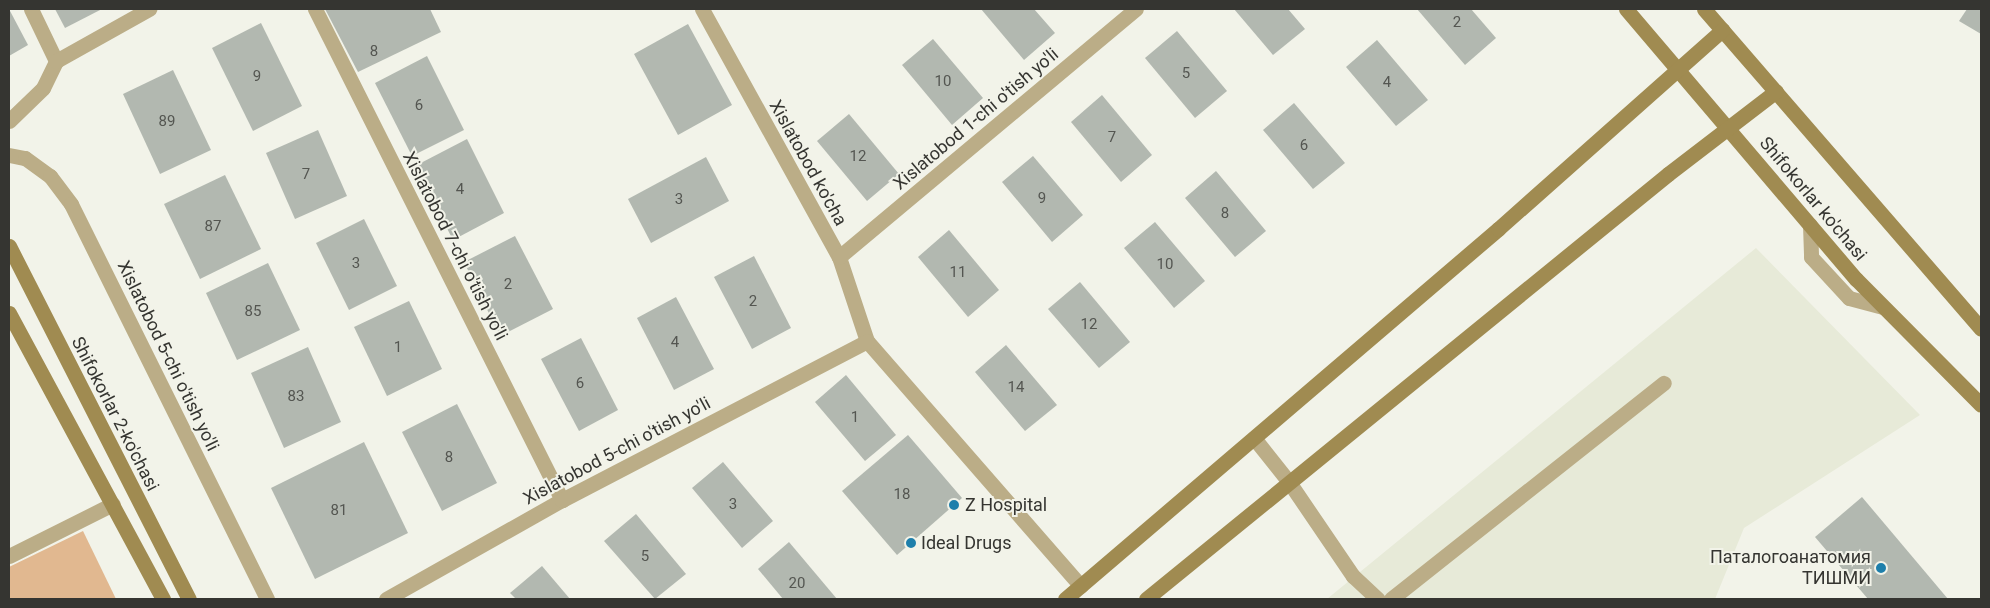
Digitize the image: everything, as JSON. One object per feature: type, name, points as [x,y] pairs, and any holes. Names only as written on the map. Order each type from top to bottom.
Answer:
[{"type":"main road","name":"Shifokorlar ko'chasi","points":[[1626,9],[1675,69],[1810,225],[1883,306],[1981,405]]},
{"type":"main road","points":[[1704,9],[1981,329]]},
{"type":"main road","points":[[1065,599],[1498,228],[1675,69],[1722,30]]},
{"type":"main road","points":[[1146,599],[1668,174],[1776,91]]},
{"type":"main road","name":"Shifokorlar 2-ko'chasi","points":[[9,246],[189,599]]},
{"type":"main road","points":[[9,313],[163,599]]},
{"type":"street","points":[[31,9],[56,61]]},
{"type":"street","points":[[9,122],[43,88],[56,61],[150,9]]},
{"type":"street","name":"Xislatobod 7-chi o'tish yo'li","points":[[315,9],[562,500]]},
{"type":"street","name":"Xislatobod ko'cha","points":[[702,9],[839,257],[868,341]]},
{"type":"street","name":"Xislatobod 1-chi o'tish yo'li","points":[[839,257],[1136,9]]},
{"type":"street","name":"Xislatobod 5-chi o'tish yo'li","points":[[9,155],[25,158],[50,176],[71,204],[267,599]]},
{"type":"street","points":[[868,341],[1081,586]]},
{"type":"street","name":"Xislatobod 5-chi o'tish yo'li","points":[[386,599],[562,500],[868,341]]},
{"type":"street","points":[[1391,599],[1664,383]]},
{"type":"street","points":[[1254,438],[1288,482],[1353,576],[1378,599]]},
{"type":"street","points":[[9,556],[113,504]]},
{"type":"shaded area","points":[[1756,248],[1920,415],[1744,528],[1715,599],[1327,599]]},
{"type":"shaded area","points":[[83,531],[116,599],[9,599],[9,567]]},
{"type":"building","points":[[9,9],[28,45],[9,56]]},
{"type":"building","points":[[55,9],[102,9],[65,28]]},
{"type":"building","points":[[325,9],[430,9],[441,32],[358,72]]},
{"type":"building","points":[[981,9],[1034,9],[1055,33],[1024,60]]},
{"type":"building","points":[[1234,9],[1288,9],[1305,29],[1273,55]]},
{"type":"building","points":[[1417,9],[1471,9],[1496,38],[1465,65]]},
{"type":"building","points":[[1967,9],[1981,9],[1981,34],[1959,21]]},
{"type":"building","points":[[261,23],[302,106],[253,131],[212,48]]},
{"type":"building","points":[[688,24],[732,105],[678,135],[634,54]]},
{"type":"building","points":[[1177,31],[1227,91],[1195,118],[1145,58]]},
{"type":"building","points":[[933,39],[983,98],[952,125],[902,65]]},
{"type":"building","points":[[1377,40],[1428,100],[1396,126],[1346,67]]},
{"type":"building","points":[[427,56],[464,130],[412,156],[375,83]]},
{"type":"building","points":[[173,70],[211,150],[160,174],[123,94]]},
{"type":"building","points":[[1102,95],[1152,155],[1121,182],[1071,122]]},
{"type":"building","points":[[1294,103],[1345,163],[1313,189],[1263,130]]},
{"type":"building","points":[[849,114],[899,174],[867,201],[817,141]]},
{"type":"building","points":[[318,130],[347,196],[295,219],[266,153]]},
{"type":"building","points":[[467,139],[504,213],[453,240],[415,166]]},
{"type":"building","points":[[1033,156],[1083,215],[1052,242],[1002,182]]},
{"type":"building","points":[[706,157],[729,201],[651,243],[628,199]]},
{"type":"building","points":[[1216,171],[1266,231],[1235,257],[1185,198]]},
{"type":"building","points":[[225,175],[261,249],[200,279],[164,204]]},
{"type":"building","points":[[364,219],[397,286],[349,310],[316,243]]},
{"type":"building","points":[[1155,222],[1205,281],[1174,308],[1124,248]]},
{"type":"building","points":[[949,230],[999,290],[968,317],[918,257]]},
{"type":"building","points":[[515,236],[553,309],[500,336],[464,262]]},
{"type":"building","points":[[754,256],[791,328],[752,349],[714,277]]},
{"type":"building","points":[[268,263],[300,330],[237,360],[206,293]]},
{"type":"building","points":[[1080,282],[1130,342],[1099,368],[1048,309]]},
{"type":"building","points":[[676,297],[714,369],[674,390],[637,318]]},
{"type":"building","points":[[409,301],[442,369],[387,396],[354,327]]},
{"type":"building","points":[[581,338],[618,410],[579,431],[541,359]]},
{"type":"building","points":[[1006,345],[1057,405],[1025,431],[975,372]]},
{"type":"building","points":[[308,347],[341,422],[284,448],[251,373]]},
{"type":"building","points":[[846,375],[896,435],[865,461],[815,402]]},
{"type":"building","points":[[457,404],[497,483],[442,511],[402,432]]},
{"type":"building","points":[[908,435],[962,498],[897,555],[842,491]]},
{"type":"building","points":[[364,442],[408,533],[315,579],[271,488]]},
{"type":"building","points":[[723,462],[773,521],[742,548],[692,488]]},
{"type":"building","name":"Паталогоанатомия ТИШМИ","points":[[1862,497],[1948,599],[1868,599],[1815,537]]},
{"type":"building","points":[[636,514],[686,574],[655,599],[604,541]]},
{"type":"building","points":[[789,542],[837,599],[783,599],[758,569]]},
{"type":"building","points":[[542,566],[570,599],[516,599],[510,593]]},
{"type":"place","name":"Z Hospital","points":[[954,505]]},
{"type":"place","name":"Ideal Drugs","points":[[911,543]]},
{"type":"place","name":"Паталогоанатомия ТИШМИ","points":[[1881,568]]}]
